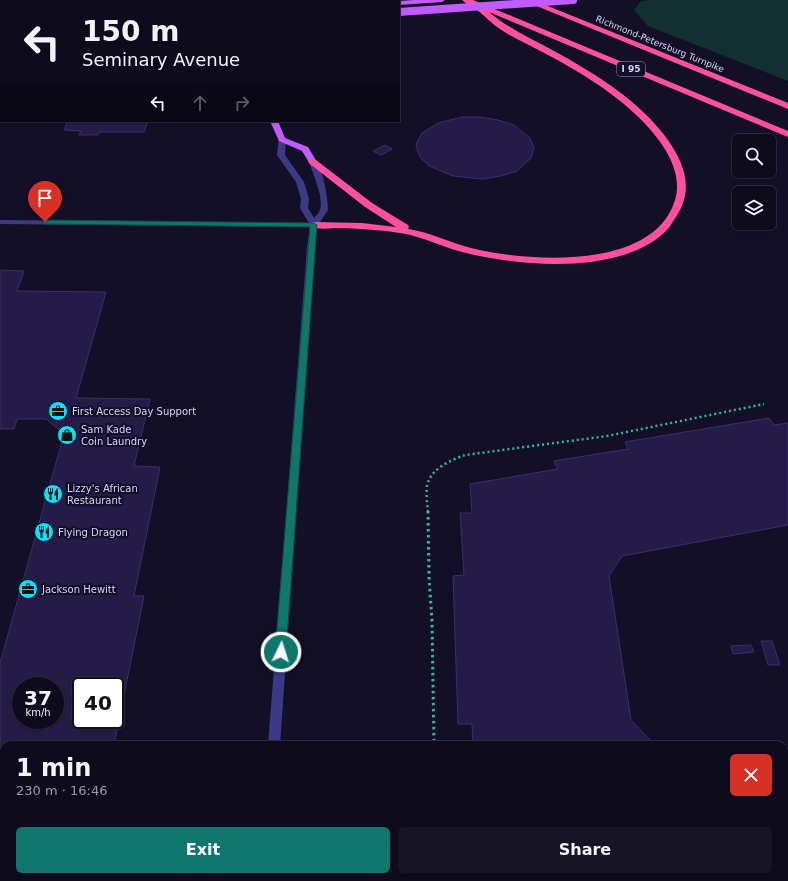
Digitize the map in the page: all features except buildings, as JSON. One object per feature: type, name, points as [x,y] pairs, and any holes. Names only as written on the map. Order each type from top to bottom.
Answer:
[{"type":"highway","name":"Richmond-Petersburg Turnpike","points":[[525,0],[788,106]]},
{"type":"highway","name":"I 95","points":[[470,2],[788,134]]},
{"type":"highway","points":[[314,225],[375,226],[414,232],[471,251],[531,260],[559,262],[598,258],[636,245],[653,236],[674,215],[681,200],[682,183],[676,160],[665,142],[649,123],[624,100],[601,83],[558,56],[506,29],[470,2]]},
{"type":"highway","points":[[313,162],[350,192],[380,213],[414,232]]},
{"type":"main road","points":[[400,3],[442,0]]},
{"type":"main road","points":[[400,12],[573,0]]},
{"type":"main road","points":[[274,122],[282,139],[305,149],[313,162]]},
{"type":"street","points":[[282,139],[280,155],[300,182],[305,199],[304,208],[314,225]]},
{"type":"street","points":[[274,741],[314,225],[324,210],[321,184],[313,162]]},
{"type":"street","points":[[0,222],[314,225]]},
{"type":"path","points":[[434,741],[432,621],[429,577],[427,485],[435,471],[453,459],[465,455],[607,436],[764,404]]},
{"type":"green space","points":[[788,0],[788,81],[648,26],[634,10],[641,1]]},
{"type":"place","name":"First Access Day Support","points":[[58,411]]},
{"type":"place","name":"Sam Kade Coin Laundry","points":[[67,435]]},
{"type":"place","name":"Lizzy's African Restaurant","points":[[53,494]]},
{"type":"place","name":"Flying Dragon","points":[[44,532]]},
{"type":"place","name":"Jackson Hewitt","points":[[28,589]]},
{"type":"route","points":[[45,222],[314,225],[311,246],[281,652]]}]
